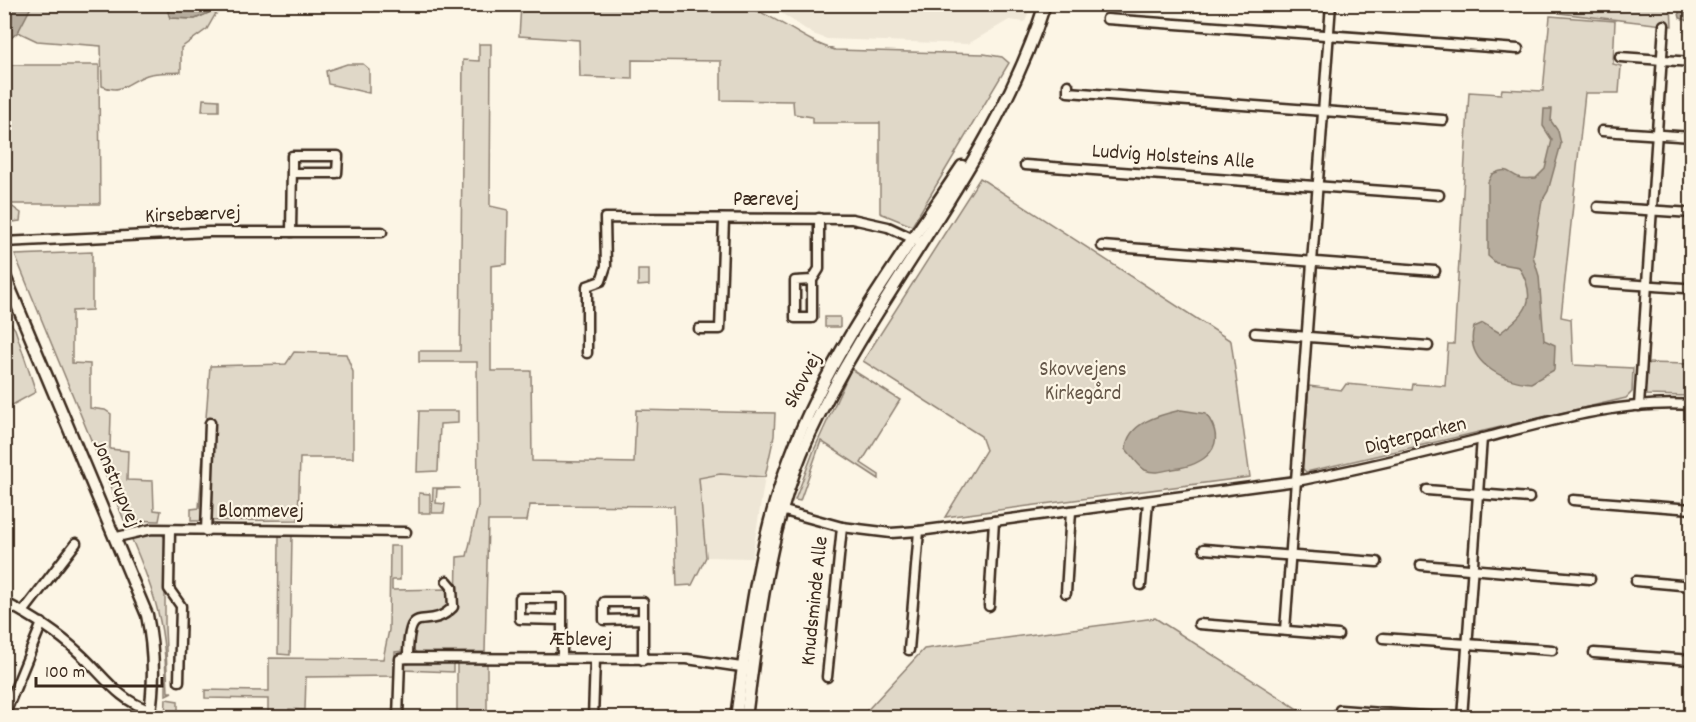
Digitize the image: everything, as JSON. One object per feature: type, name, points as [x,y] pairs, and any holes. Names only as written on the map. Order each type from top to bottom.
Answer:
[{"type":"street","name":"Skovvej","points":[[746,717],[748,668],[759,563],[778,509],[789,461],[812,406],[866,311],[918,240],[1005,104],[1026,59],[1045,4]]},
{"type":"street","points":[[1285,630],[1331,4]]},
{"type":"street","points":[[1107,19],[1518,50]]},
{"type":"street","points":[[1639,406],[1664,25]]},
{"type":"street","points":[[1620,57],[1692,62]]},
{"type":"street","points":[[1068,86],[1068,92],[1443,120]]},
{"type":"street","points":[[1602,131],[1692,137]]},
{"type":"street","points":[[291,232],[292,156],[338,156],[337,173],[292,173]]},
{"type":"street","name":"Ludvig Holsteins Alle","points":[[1025,165],[1439,195]]},
{"type":"street","points":[[1599,207],[1692,213]]},
{"type":"street","name":"Pærevej","points":[[587,353],[587,286],[601,281],[606,266],[605,218],[819,218],[866,221],[918,240]]},
{"type":"street","points":[[812,280],[795,280],[795,318],[812,318],[812,280],[819,269],[819,218]]},
{"type":"street","points":[[699,328],[720,329],[724,219]]},
{"type":"street","name":"Kirsebærvej","points":[[4,242],[208,232],[382,232]]},
{"type":"street","points":[[1102,246],[1434,271]]},
{"type":"street","name":"Jonstrupvej","points":[[4,274],[117,537],[147,615],[153,642],[149,714]]},
{"type":"street","points":[[1594,282],[1684,288]]},
{"type":"street","points":[[1255,333],[1428,346]]},
{"type":"street","name":"Digterparken","points":[[778,509],[842,527],[891,533],[919,531],[1296,481],[1358,470],[1545,422],[1639,406],[1692,405]]},
{"type":"street","points":[[206,531],[210,423]]},
{"type":"street","points":[[1462,717],[1482,438]]},
{"type":"street","points":[[1427,490],[1529,498]]},
{"type":"street","points":[[1573,500],[1692,509]]},
{"type":"street","points":[[1141,585],[1148,501]]},
{"type":"street","points":[[1066,593],[1071,511]]},
{"type":"street","points":[[989,606],[994,521]]},
{"type":"street","name":"Knudsminde Alle","points":[[827,677],[842,527]]},
{"type":"street","points":[[170,530],[169,589],[181,606],[179,681]]},
{"type":"street","name":"Blommevej","points":[[117,537],[135,531],[170,530],[406,531]]},
{"type":"street","points":[[909,650],[919,531]]},
{"type":"street","points":[[23,612],[76,543]]},
{"type":"street","points":[[1204,549],[1377,562]]},
{"type":"street","points":[[1421,566],[1590,579]]},
{"type":"street","points":[[398,717],[400,659],[408,658],[408,629],[414,622],[446,614],[453,607],[452,587],[447,581]]},
{"type":"street","points":[[1636,581],[1692,586]]},
{"type":"street","points":[[561,620],[520,620],[520,598],[562,598],[562,658]]},
{"type":"street","points":[[4,602],[42,623],[80,653],[121,696],[149,714]]},
{"type":"street","points":[[643,620],[604,620],[604,602],[643,602],[643,620],[643,660]]},
{"type":"street","points":[[4,716],[42,623]]},
{"type":"street","points":[[1199,624],[1338,634]]},
{"type":"street","points":[[1383,639],[1552,650]]},
{"type":"street","points":[[1594,653],[1692,660]]},
{"type":"street","name":"Æblevej","points":[[408,658],[687,659],[748,668]]},
{"type":"street","points":[[573,717],[593,717],[595,659]]},
{"type":"street","name":"Skovvej","points":[[736,717],[748,668]]},
{"type":"street","points":[[1340,710],[1452,717]]},
{"type":"shaded area","points":[[5,4],[32,5],[18,32],[5,43]]},
{"type":"shaded area","points":[[166,4],[212,5],[209,13],[195,19],[170,18]]},
{"type":"shaded area","points":[[1031,4],[1025,22],[1009,20],[968,44],[827,39],[813,34],[769,5]]},
{"type":"shaded area","points":[[1677,5],[1691,5],[1691,22],[1680,18]]},
{"type":"shaded area","points":[[1544,109],[1552,109],[1551,121],[1558,131],[1561,144],[1548,191],[1542,201],[1533,256],[1539,276],[1544,340],[1555,345],[1554,370],[1531,383],[1508,378],[1488,367],[1474,350],[1472,339],[1474,327],[1483,323],[1500,333],[1517,319],[1527,305],[1528,289],[1519,267],[1496,263],[1488,256],[1488,182],[1492,174],[1502,171],[1507,171],[1520,178],[1536,178],[1545,169],[1552,140],[1543,126]]},
{"type":"shaded area","points":[[1181,410],[1206,414],[1213,426],[1215,436],[1210,452],[1203,459],[1184,467],[1159,472],[1145,470],[1126,449],[1132,433],[1154,418]]},
{"type":"shaded area","points":[[720,474],[765,477],[752,558],[706,557],[699,478]]},
{"type":"green space","points":[[5,5],[166,5],[170,18],[195,19],[208,13],[212,5],[229,5],[215,15],[207,29],[181,48],[181,72],[147,75],[115,89],[102,86],[101,46],[37,41],[18,32],[5,43]]},
{"type":"green space","points":[[521,5],[739,5],[764,14],[810,40],[835,50],[984,54],[1002,57],[1009,63],[912,226],[880,213],[880,123],[812,123],[812,117],[794,114],[793,101],[721,100],[721,61],[632,60],[632,79],[580,77],[579,40],[519,36]]},
{"type":"green space","points":[[1562,5],[1671,5],[1672,26],[1559,13]]},
{"type":"green space","points":[[1550,16],[1615,21],[1613,64],[1621,66],[1619,93],[1585,93],[1561,317],[1571,319],[1573,365],[1633,368],[1632,392],[1626,398],[1306,472],[1302,468],[1309,386],[1342,390],[1346,384],[1412,390],[1413,384],[1445,386],[1448,344],[1454,344],[1469,92],[1501,94],[1502,89],[1543,91]]},
{"type":"green space","points":[[479,44],[491,44],[490,206],[508,210],[507,264],[491,266],[491,371],[531,371],[532,461],[634,463],[636,410],[775,413],[774,436],[765,477],[720,474],[699,478],[706,557],[692,585],[677,586],[674,506],[530,505],[527,521],[488,521],[485,652],[417,653],[412,649],[412,630],[416,626],[456,612],[457,557],[467,556],[478,506],[477,362],[419,362],[419,351],[460,351],[463,60],[479,61]]},
{"type":"green space","points":[[347,64],[363,64],[369,69],[369,93],[328,84],[326,71]]},
{"type":"green space","points":[[10,65],[99,65],[100,204],[11,204]]},
{"type":"green space","points":[[5,79],[10,205],[21,213],[20,221],[5,223]]},
{"type":"green space","points":[[203,99],[219,100],[219,111],[202,111]]},
{"type":"green space","name":"Skovvejens Kirkegård","points":[[980,178],[1231,341],[1250,477],[945,517],[986,450],[981,436],[863,361]]},
{"type":"green space","points":[[92,252],[92,310],[72,311],[72,363],[90,364],[90,408],[105,410],[111,414],[110,449],[128,451],[127,480],[153,481],[154,510],[161,511],[159,521],[124,520],[15,255]]},
{"type":"green space","points":[[638,270],[649,270],[649,285],[638,286]]},
{"type":"green space","points":[[4,314],[15,329],[36,392],[5,409]]},
{"type":"green space","points":[[825,317],[840,317],[840,327],[825,327]]},
{"type":"green space","points":[[294,352],[346,354],[353,372],[353,458],[300,458],[298,520],[191,521],[191,509],[199,508],[210,366],[286,364]]},
{"type":"green space","points":[[1644,363],[1691,364],[1691,396],[1644,395]]},
{"type":"green space","points":[[851,369],[900,400],[861,463],[879,475],[879,479],[821,441],[800,501],[795,500],[814,450]]},
{"type":"green space","points":[[419,411],[458,411],[458,423],[440,424],[438,471],[417,472]]},
{"type":"green space","points":[[433,488],[460,488],[437,489],[436,503],[445,504],[444,513],[432,513]]},
{"type":"green space","points":[[419,493],[430,494],[430,513],[419,513]]},
{"type":"green space","points":[[161,533],[165,538],[168,692],[172,692],[166,695],[164,651],[158,613],[147,576],[130,535]]},
{"type":"green space","points":[[279,535],[292,535],[290,655],[278,654]]},
{"type":"green space","points":[[390,546],[400,546],[400,580],[392,580],[392,590],[449,589],[449,607],[446,610],[414,618],[407,623],[404,651],[395,652],[395,676],[306,677],[305,710],[289,709],[289,717],[268,717],[268,699],[205,698],[205,690],[269,691],[269,658],[383,659],[389,630]]},
{"type":"green space","points":[[1155,618],[1310,717],[861,717],[924,649]]},
{"type":"green space","points":[[406,661],[453,661],[453,672],[403,670]]},
{"type":"green space","points":[[457,662],[487,662],[487,717],[457,718]]},
{"type":"green space","points":[[166,699],[178,701],[178,717],[165,717]]},
{"type":"green space","points":[[1468,713],[1542,717],[1467,717]]}]
